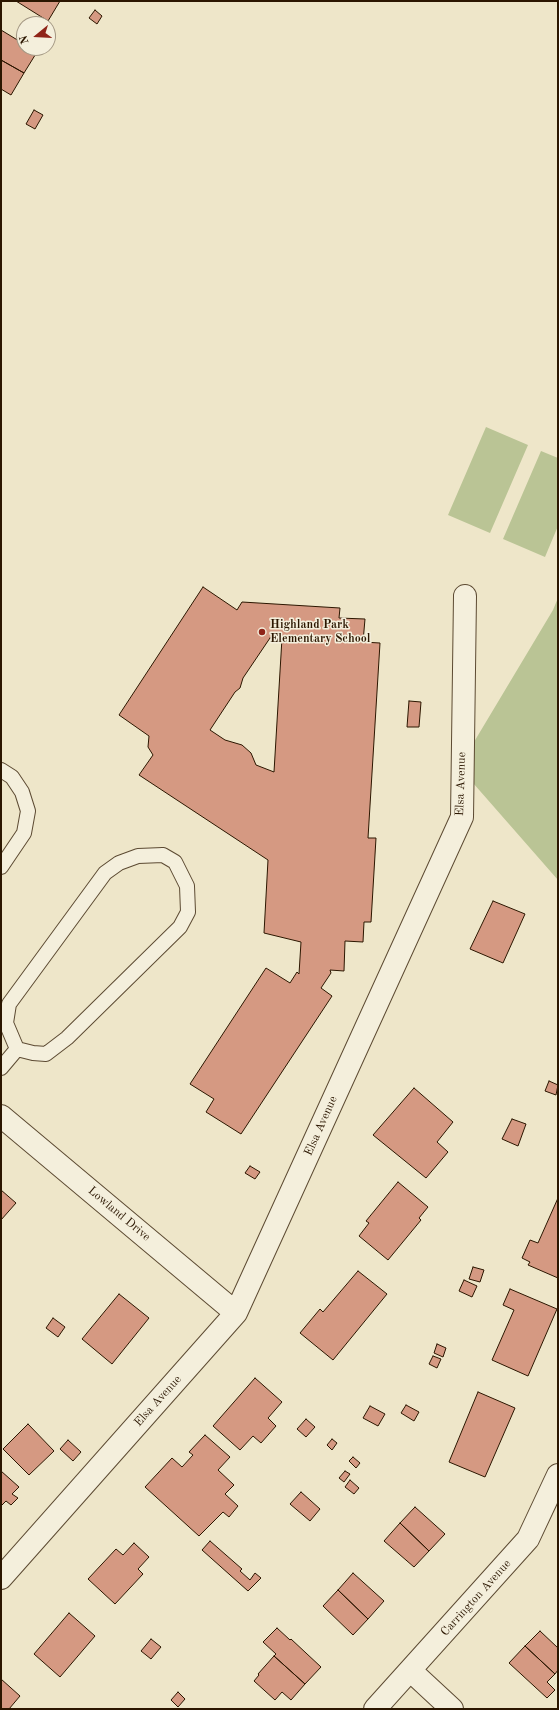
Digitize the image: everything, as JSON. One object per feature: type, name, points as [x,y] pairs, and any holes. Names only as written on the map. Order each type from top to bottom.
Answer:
[{"type":"street","name":"Elsa Avenue","points":[[1,1578],[236,1313],[462,817],[465,596]]},
{"type":"street","name":"Lowland Drive","points":[[1,1116],[236,1313]]},
{"type":"street","name":"Carrington Avenue","points":[[375,1709],[411,1671],[528,1539],[558,1475]]},
{"type":"street","points":[[411,1671],[452,1709]]},
{"type":"lane","points":[[1,770],[12,777],[22,792],[28,811],[24,833],[1,867]]},
{"type":"lane","points":[[163,855],[175,862],[187,886],[188,912],[180,927],[67,1038],[46,1054],[33,1053],[17,1049],[6,1023],[9,1004],[105,872],[138,856],[163,855]]},
{"type":"lane","points":[[1,1068],[17,1049]]},
{"type":"green space","points":[[486,427],[528,445],[490,533],[448,515]]},
{"type":"green space","points":[[541,451],[558,458],[558,526],[545,557],[503,539]]},
{"type":"green space","points":[[558,598],[558,880],[459,767],[553,610]]},
{"type":"building","points":[[16,1],[60,1],[51,16],[40,16]]},
{"type":"building","points":[[95,10],[102,16],[97,24],[89,18]]},
{"type":"building","points":[[1,30],[16,39],[16,56],[35,56],[24,73],[1,60]]},
{"type":"building","points":[[1,60],[24,73],[11,95],[1,89]]},
{"type":"building","points":[[34,110],[43,115],[35,129],[26,124]]},
{"type":"building","points":[[203,587],[237,610],[242,602],[340,608],[339,618],[365,619],[363,642],[380,643],[368,838],[376,838],[371,922],[364,922],[363,942],[345,941],[344,971],[330,970],[331,973],[321,988],[332,996],[241,1134],[206,1112],[214,1099],[190,1084],[266,968],[290,983],[297,972],[299,974],[301,942],[264,933],[268,860],[139,775],[153,755],[148,747],[149,736],[119,715]],"holes":[[[270,638],[282,638],[274,772],[256,765],[251,753],[242,745],[225,740],[210,730],[235,692],[240,688],[243,678]]]},
{"type":"building","points":[[409,701],[421,702],[419,727],[407,727]]},
{"type":"building","points":[[493,901],[525,914],[503,963],[470,949]]},
{"type":"building","points":[[549,1081],[558,1085],[556,1095],[545,1091]]},
{"type":"building","points":[[414,1088],[453,1122],[437,1142],[448,1152],[426,1178],[373,1135]]},
{"type":"building","points":[[512,1119],[526,1124],[518,1146],[502,1139]]},
{"type":"building","points":[[250,1166],[260,1172],[255,1179],[245,1173]]},
{"type":"building","points":[[398,1182],[428,1207],[419,1218],[421,1220],[388,1260],[359,1236],[369,1223],[366,1221]]},
{"type":"building","points":[[1,1190],[16,1203],[1,1220]]},
{"type":"building","points":[[558,1198],[558,1278],[528,1265],[530,1262],[522,1258],[530,1240],[538,1243]]},
{"type":"building","points":[[473,1267],[484,1270],[480,1282],[469,1279]]},
{"type":"building","points":[[358,1271],[387,1294],[333,1360],[300,1333],[320,1309],[323,1312]]},
{"type":"building","points":[[464,1280],[477,1286],[472,1297],[459,1291]]},
{"type":"building","points":[[510,1289],[557,1309],[528,1376],[492,1360],[514,1310],[503,1305]]},
{"type":"building","points":[[119,1294],[149,1318],[112,1364],[82,1339]]},
{"type":"building","points":[[53,1318],[65,1327],[58,1337],[46,1328]]},
{"type":"building","points":[[437,1344],[446,1348],[443,1357],[434,1353]]},
{"type":"building","points":[[433,1356],[441,1359],[437,1368],[429,1364]]},
{"type":"building","points":[[255,1378],[282,1402],[268,1418],[276,1426],[261,1443],[253,1436],[240,1450],[213,1426]]},
{"type":"building","points":[[478,1392],[515,1408],[485,1477],[449,1462]]},
{"type":"building","points":[[406,1405],[419,1412],[414,1421],[401,1413]]},
{"type":"building","points":[[370,1406],[385,1414],[378,1426],[363,1418]]},
{"type":"building","points":[[306,1419],[315,1427],[306,1437],[297,1429]]},
{"type":"building","points":[[28,1424],[54,1451],[29,1475],[3,1449]]},
{"type":"building","points":[[205,1435],[230,1457],[218,1470],[234,1485],[225,1494],[238,1506],[229,1517],[223,1512],[199,1536],[145,1487],[172,1458],[182,1467],[193,1455],[189,1452]]},
{"type":"building","points":[[332,1439],[337,1443],[332,1450],[327,1445]]},
{"type":"building","points":[[68,1440],[81,1452],[73,1461],[60,1449]]},
{"type":"building","points":[[353,1457],[360,1463],[356,1468],[349,1461]]},
{"type":"building","points":[[1,1471],[19,1487],[12,1494],[18,1498],[11,1505],[6,1501],[1,1506]]},
{"type":"building","points":[[345,1471],[350,1474],[344,1482],[339,1478]]},
{"type":"building","points":[[350,1480],[359,1488],[354,1494],[345,1487]]},
{"type":"building","points":[[301,1492],[320,1509],[310,1521],[290,1504]]},
{"type":"building","points":[[415,1507],[445,1534],[429,1551],[400,1523]]},
{"type":"building","points":[[400,1523],[429,1551],[414,1567],[384,1541]]},
{"type":"building","points":[[210,1541],[242,1569],[240,1571],[250,1580],[255,1573],[261,1578],[248,1591],[202,1550]]},
{"type":"building","points":[[134,1543],[149,1557],[138,1569],[143,1574],[115,1604],[88,1579],[116,1549],[123,1555]]},
{"type":"building","points":[[353,1573],[384,1601],[368,1619],[338,1590]]},
{"type":"building","points":[[338,1590],[368,1619],[353,1635],[323,1606]]},
{"type":"building","points":[[69,1613],[95,1636],[60,1677],[34,1654]]},
{"type":"building","points":[[277,1628],[321,1667],[305,1684],[274,1656],[276,1654],[263,1642]]},
{"type":"building","points":[[540,1631],[558,1648],[558,1670],[555,1674],[525,1646]]},
{"type":"building","points":[[151,1639],[161,1647],[151,1659],[141,1651]]},
{"type":"building","points":[[525,1646],[555,1674],[547,1682],[555,1690],[547,1698],[509,1663]]},
{"type":"building","points":[[274,1656],[305,1684],[291,1700],[282,1692],[275,1700],[254,1681],[259,1675],[258,1674]]},
{"type":"building","points":[[1,1679],[20,1696],[9,1709],[1,1709]]},
{"type":"building","points":[[178,1692],[185,1699],[178,1707],[171,1700]]},
{"type":"place","name":"Highland Park Elementary School","points":[[262,632]]}]
